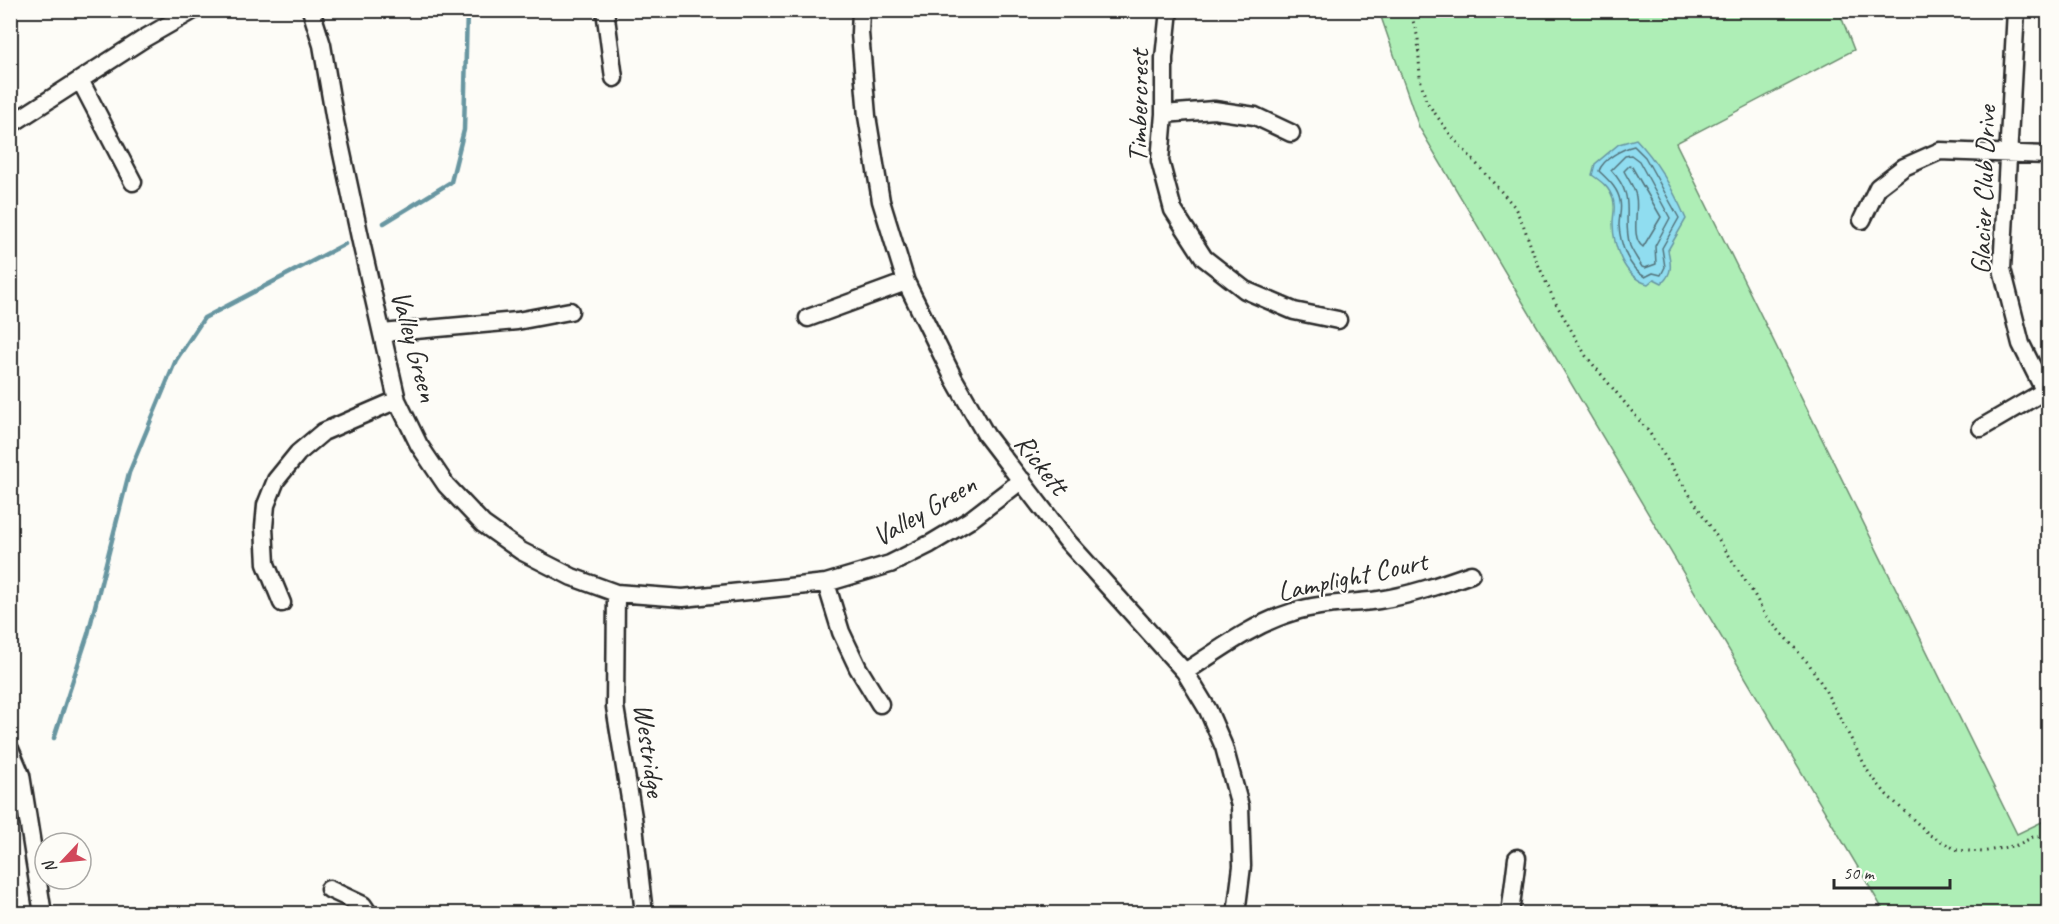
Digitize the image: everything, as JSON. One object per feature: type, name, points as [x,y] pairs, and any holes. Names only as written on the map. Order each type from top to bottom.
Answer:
[{"type":"street","points":[[10,125],[194,10]]},
{"type":"street","name":"Valley Green","points":[[311,10],[322,45],[335,121],[397,400],[419,445],[446,485],[483,524],[521,551],[572,577],[616,593],[683,598],[826,583],[890,564],[930,544],[970,520],[1022,480]]},
{"type":"street","points":[[606,10],[614,78]]},
{"type":"street","name":"Rickett","points":[[861,10],[860,33],[867,116],[881,201],[906,282],[949,369],[986,435],[1068,542],[1185,672],[1208,710],[1224,747],[1240,806],[1242,866],[1236,914]]},
{"type":"street","name":"Timbercrest","points":[[1169,10],[1164,58],[1164,114],[1160,161],[1173,210],[1204,258],[1245,290],[1294,311],[1338,320]]},
{"type":"street","name":"Glacier Club Drive","points":[[2016,10],[2002,269],[2021,344],[2047,393]]},
{"type":"street","points":[[80,80],[133,182]]},
{"type":"street","points":[[1164,114],[1214,110],[1255,116],[1291,133]]},
{"type":"street","points":[[1862,220],[1878,188],[1904,167],[1940,151],[2049,155]]},
{"type":"street","points":[[808,318],[906,282]]},
{"type":"street","points":[[382,333],[517,321],[570,311]]},
{"type":"street","points":[[1981,428],[2047,393]]},
{"type":"street","points":[[282,603],[266,564],[264,527],[266,505],[276,480],[298,453],[323,432],[397,400]]},
{"type":"street","name":"Lamplight Court","points":[[1185,672],[1246,632],[1293,612],[1416,592],[1471,574]]},
{"type":"street","points":[[826,583],[841,632],[858,668],[880,704]]},
{"type":"street","name":"Westridge","points":[[616,593],[615,707],[633,817],[644,914]]},
{"type":"street","points":[[10,749],[21,775],[43,914]]},
{"type":"street","points":[[1510,914],[1518,858]]},
{"type":"street","points":[[328,889],[363,905],[369,914]]},
{"type":"path","points":[[1410,10],[1418,38],[1420,78],[1426,101],[1450,134],[1514,206],[1524,224],[1534,255],[1554,300],[1586,356],[1649,432],[1754,594],[1765,615],[1813,671],[1869,773],[1887,795],[1930,835],[1957,850],[1982,852],[2017,845],[2033,837],[2049,836]]},
{"type":"green space","points":[[1379,11],[1839,11],[1854,50],[1676,143],[2017,834],[2048,819],[2048,913],[1885,913],[1419,127]]},
{"type":"water","points":[[1636,139],[1664,177],[1686,219],[1668,250],[1670,268],[1668,276],[1662,283],[1654,279],[1648,284],[1640,281],[1626,268],[1615,241],[1613,199],[1605,185],[1592,175],[1595,164],[1619,144]]},
{"type":"waterway","points":[[384,223],[451,182],[464,130],[467,10]]},
{"type":"waterway","points":[[54,738],[88,634],[129,473],[176,360],[204,318],[345,244]]}]
